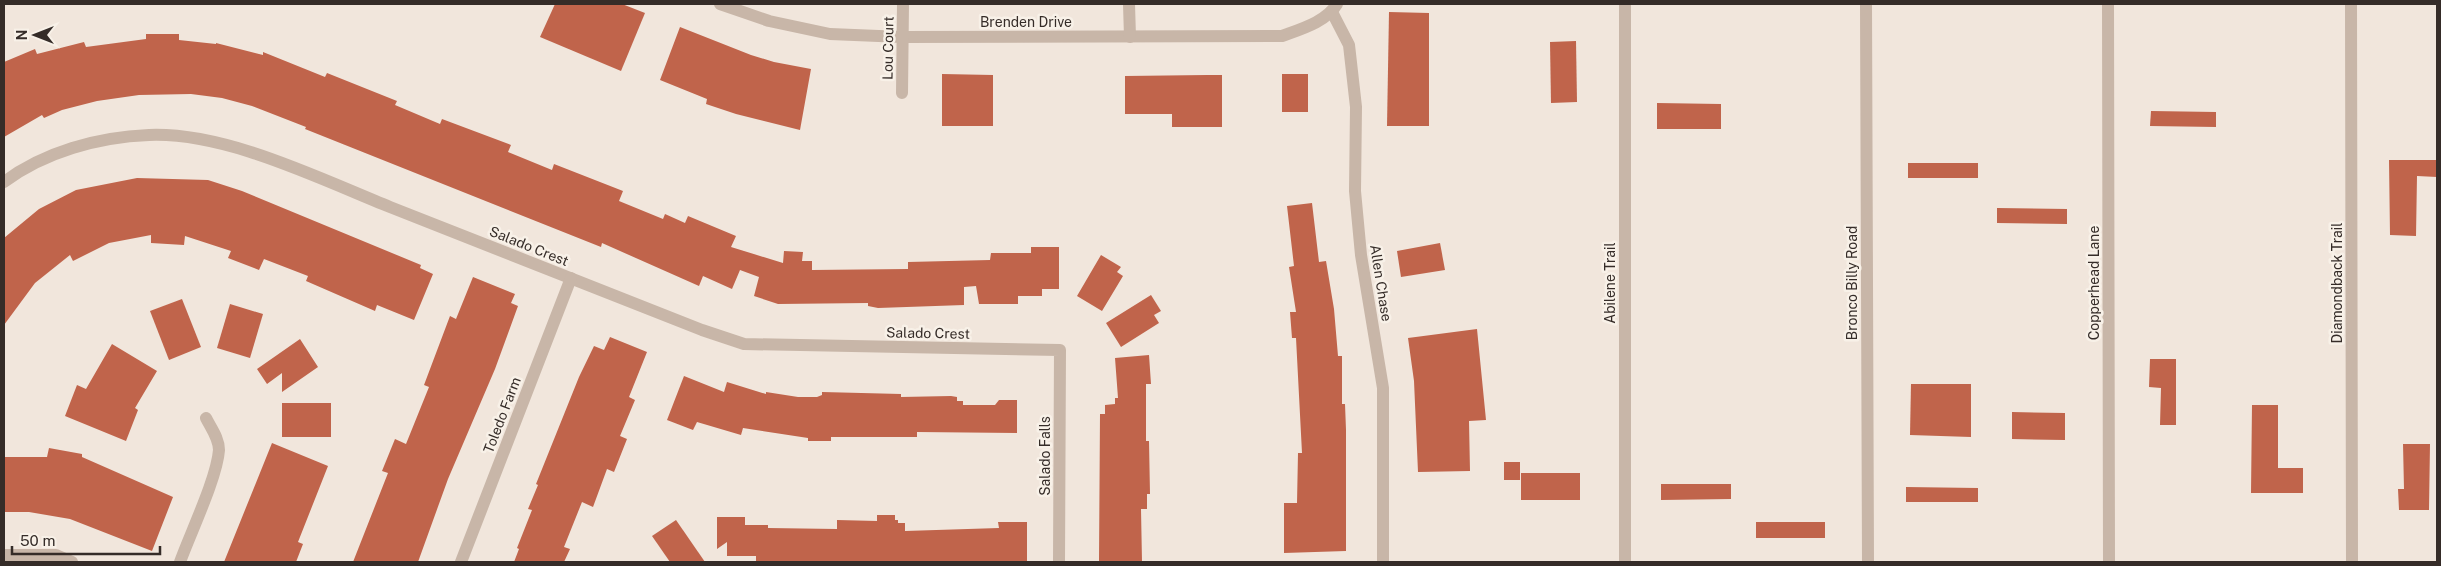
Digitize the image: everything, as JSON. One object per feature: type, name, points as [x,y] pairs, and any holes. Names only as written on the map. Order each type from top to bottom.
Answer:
[{"type":"street","name":"Brenden Drive","points":[[720,4],[769,21],[830,34],[903,37],[1282,36],[1308,26],[1334,8]]},
{"type":"street","name":"Lou Court","points":[[902,93],[903,4]]},
{"type":"street","points":[[1130,4],[1130,36]]},
{"type":"street","name":"Abilene Trail","points":[[1625,4],[1626,562]]},
{"type":"street","name":"Bronco Billy Road","points":[[1866,4],[1868,562]]},
{"type":"street","name":"Copperhead Lane","points":[[2108,4],[2109,562]]},
{"type":"street","name":"Diamondback Trail","points":[[2351,4],[2352,562]]},
{"type":"street","name":"Allen Chase","points":[[1334,8],[1349,45],[1356,107],[1355,191],[1360,246],[1383,388],[1383,562]]},
{"type":"street","name":"Salado Crest","points":[[4,182],[21,170],[85,143],[150,135],[212,141],[285,165],[702,330],[744,344],[1060,350]]},
{"type":"street","name":"Toledo Farm","points":[[461,562],[571,278]]},
{"type":"street","name":"Salado Falls","points":[[1059,562],[1060,350]]},
{"type":"street","points":[[180,562],[216,468],[219,448],[215,434],[206,418]]},
{"type":"street","points":[[4,555],[56,556],[72,562]]},
{"type":"building","points":[[555,4],[622,4],[645,13],[621,71],[540,37]]},
{"type":"building","points":[[1389,12],[1429,13],[1429,126],[1387,126]]},
{"type":"building","points":[[680,27],[751,55],[774,62],[811,69],[800,130],[736,114],[706,104],[707,99],[660,80]]},
{"type":"building","points":[[146,34],[179,34],[179,40],[216,43],[263,55],[263,52],[325,77],[327,73],[397,101],[395,105],[440,124],[442,119],[511,145],[508,152],[552,170],[554,164],[623,191],[619,201],[663,219],[665,214],[685,223],[688,216],[736,236],[731,247],[783,263],[784,251],[803,252],[802,261],[812,261],[812,270],[908,269],[908,262],[990,260],[991,253],[1031,253],[1031,247],[1059,247],[1059,289],[1042,289],[1042,296],[1018,296],[1018,304],[979,304],[976,286],[964,287],[964,305],[878,308],[868,306],[868,303],[778,304],[754,296],[759,277],[740,270],[732,289],[703,276],[699,286],[602,243],[601,247],[305,129],[306,127],[252,106],[222,98],[191,94],[139,95],[97,101],[62,110],[44,118],[42,115],[4,137],[4,62],[35,49],[37,54],[84,42],[86,47],[146,39]]},
{"type":"building","points":[[1576,41],[1577,102],[1551,103],[1550,42]]},
{"type":"building","points":[[942,74],[993,75],[993,126],[942,126]]},
{"type":"building","points":[[1282,74],[1308,74],[1308,112],[1282,112]]},
{"type":"building","points":[[1222,75],[1222,127],[1172,127],[1172,114],[1125,114],[1125,76]]},
{"type":"building","points":[[1657,103],[1721,104],[1721,129],[1657,129]]},
{"type":"building","points":[[2151,111],[2216,112],[2216,127],[2150,126]]},
{"type":"building","points":[[2389,160],[2437,160],[2437,177],[2417,176],[2416,236],[2390,235]]},
{"type":"building","points":[[1908,163],[1978,163],[1978,178],[1908,178]]},
{"type":"building","points":[[137,178],[208,180],[242,191],[421,265],[420,268],[433,274],[414,320],[377,305],[375,311],[306,281],[308,276],[264,259],[259,270],[228,258],[231,251],[185,236],[184,245],[151,243],[151,235],[109,243],[73,261],[70,255],[35,283],[4,325],[4,238],[39,209],[76,190]]},
{"type":"building","points":[[1312,203],[1319,262],[1326,261],[1334,309],[1338,356],[1342,356],[1342,404],[1345,404],[1346,430],[1346,551],[1284,553],[1284,503],[1297,503],[1298,453],[1302,453],[1296,338],[1292,338],[1290,312],[1296,312],[1289,267],[1294,266],[1287,206]]},
{"type":"building","points":[[1997,208],[2067,209],[2067,224],[1997,223]]},
{"type":"building","points":[[1440,243],[1445,270],[1401,277],[1397,251]]},
{"type":"building","points":[[1101,255],[1121,267],[1117,272],[1123,276],[1102,311],[1077,296]]},
{"type":"building","points":[[473,277],[515,294],[511,303],[518,306],[495,369],[448,479],[418,562],[353,562],[388,473],[382,471],[395,439],[406,444],[429,387],[424,385],[450,316],[456,319]]},
{"type":"building","points":[[1151,295],[1161,311],[1154,315],[1159,323],[1121,347],[1106,323]]},
{"type":"building","points":[[182,299],[201,347],[169,360],[150,311]]},
{"type":"building","points":[[230,304],[263,314],[250,358],[217,348]]},
{"type":"building","points":[[1477,329],[1486,420],[1469,421],[1470,471],[1418,472],[1414,381],[1408,338]]},
{"type":"building","points":[[610,337],[647,352],[629,397],[635,400],[620,436],[627,439],[614,472],[607,469],[593,507],[582,502],[564,547],[570,549],[564,562],[514,562],[519,549],[517,548],[532,510],[528,509],[538,485],[536,484],[579,377],[594,346],[604,350]]},
{"type":"building","points":[[300,339],[318,367],[282,392],[282,373],[267,384],[257,369]]},
{"type":"building","points":[[112,344],[157,371],[135,408],[138,410],[126,441],[65,416],[77,385],[86,389]]},
{"type":"building","points":[[1149,355],[1151,384],[1146,384],[1146,441],[1149,441],[1150,494],[1147,494],[1147,509],[1141,509],[1142,562],[1099,562],[1100,414],[1105,414],[1105,405],[1115,404],[1115,398],[1118,398],[1115,358]]},
{"type":"building","points":[[2150,359],[2176,359],[2176,425],[2160,425],[2161,388],[2149,387]]},
{"type":"building","points":[[684,376],[724,392],[727,382],[766,394],[766,392],[798,397],[817,397],[822,395],[822,392],[901,394],[901,397],[951,396],[957,397],[957,401],[963,401],[963,405],[995,405],[999,400],[1017,400],[1017,433],[917,432],[917,437],[831,437],[831,441],[808,441],[808,438],[743,428],[741,435],[697,422],[693,430],[667,420]]},
{"type":"building","points":[[1911,384],[1971,384],[1971,437],[1910,435]]},
{"type":"building","points":[[282,403],[331,403],[331,437],[282,437]]},
{"type":"building","points":[[2252,405],[2278,405],[2278,468],[2303,468],[2303,493],[2251,493]]},
{"type":"building","points":[[2012,412],[2065,413],[2065,440],[2012,439]]},
{"type":"building","points":[[272,443],[328,466],[298,542],[303,544],[296,562],[224,562]]},
{"type":"building","points":[[2403,444],[2430,444],[2429,510],[2399,510],[2398,489],[2404,489]]},
{"type":"building","points":[[49,448],[82,454],[82,457],[173,497],[152,551],[70,519],[29,512],[4,512],[4,457],[47,457]]},
{"type":"building","points":[[1504,462],[1520,462],[1520,480],[1504,480]]},
{"type":"building","points":[[1521,473],[1580,473],[1580,500],[1521,500]]},
{"type":"building","points":[[1661,484],[1731,484],[1731,499],[1661,500]]},
{"type":"building","points":[[1906,487],[1978,488],[1978,502],[1906,502]]},
{"type":"building","points":[[877,515],[895,515],[895,520],[898,520],[898,523],[905,523],[905,531],[999,528],[998,522],[1027,522],[1027,562],[756,562],[756,556],[727,556],[727,542],[717,549],[717,517],[745,517],[745,525],[768,525],[768,528],[837,529],[837,520],[877,521]]},
{"type":"building","points":[[676,520],[705,562],[670,562],[652,536]]},
{"type":"building","points":[[1756,522],[1825,522],[1825,538],[1756,538]]}]
